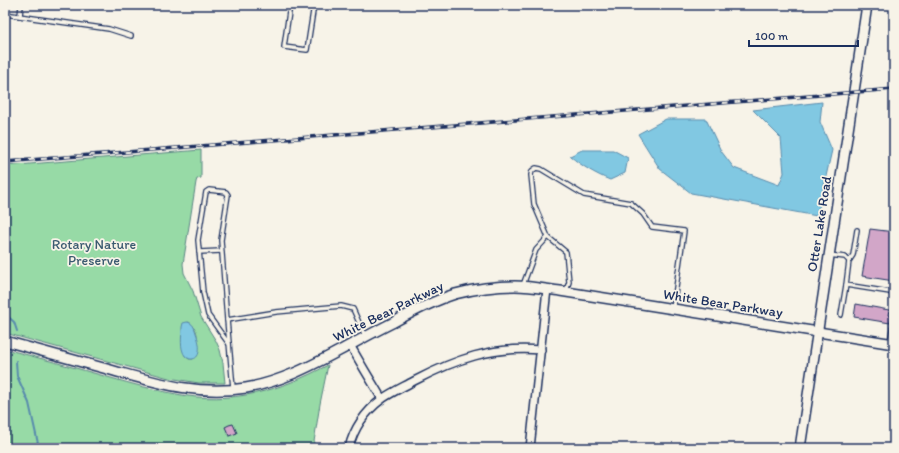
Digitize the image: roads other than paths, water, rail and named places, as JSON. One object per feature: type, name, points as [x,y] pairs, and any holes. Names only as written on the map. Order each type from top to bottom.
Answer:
[{"type":"street","name":"Otter Lake Road","points":[[800,448],[867,5]]},
{"type":"street","name":"White Bear Parkway","points":[[5,341],[165,385],[198,390],[233,390],[256,386],[285,378],[414,312],[447,297],[467,291],[486,288],[522,286],[892,344]]},
{"type":"street","points":[[530,448],[547,289]]},
{"type":"street","points":[[350,345],[382,399]]},
{"type":"street","points":[[349,448],[352,436],[368,411],[382,399],[436,370],[464,358],[487,352],[529,349],[540,350]]},
{"type":"lane","points":[[20,16],[21,5]]},
{"type":"lane","points":[[290,5],[284,47],[307,50],[314,5]]},
{"type":"lane","points":[[5,14],[109,29],[131,36]]},
{"type":"lane","points":[[566,292],[569,282],[566,252],[548,237],[534,204],[531,175],[532,171],[536,168],[584,195],[631,203],[643,214],[652,227],[684,231],[673,309]]},
{"type":"lane","points":[[229,344],[208,315],[203,292],[198,240],[206,192],[209,190],[226,192],[228,195],[221,240],[233,390]]},
{"type":"lane","points":[[842,314],[849,260],[853,255],[857,230]]},
{"type":"lane","points":[[522,286],[536,250],[548,237]]},
{"type":"lane","points":[[200,252],[222,250]]},
{"type":"lane","points":[[829,255],[845,257],[849,260]]},
{"type":"lane","points":[[846,285],[890,292],[894,297]]},
{"type":"lane","points":[[227,320],[276,312],[341,306],[353,310],[366,337]]},
{"type":"lane","points":[[892,344],[894,316]]},
{"type":"water","points":[[822,102],[820,122],[832,150],[817,216],[691,193],[660,169],[638,134],[666,119],[706,119],[721,151],[734,168],[779,185],[784,173],[781,138],[753,110]]},
{"type":"water","points":[[582,150],[613,150],[628,158],[625,173],[610,180],[594,172],[570,156]]},
{"type":"water","points":[[183,323],[191,323],[194,327],[199,344],[198,355],[194,359],[189,359],[183,352],[181,339],[182,327]]},
{"type":"waterway","points":[[5,314],[14,322],[17,331]]},
{"type":"waterway","points":[[16,361],[17,376],[29,403],[39,448]]},
{"type":"railway","points":[[5,162],[894,89]]},
{"type":"park label","name":"Rotary Nature Preserve","points":[[94,252]]}]
